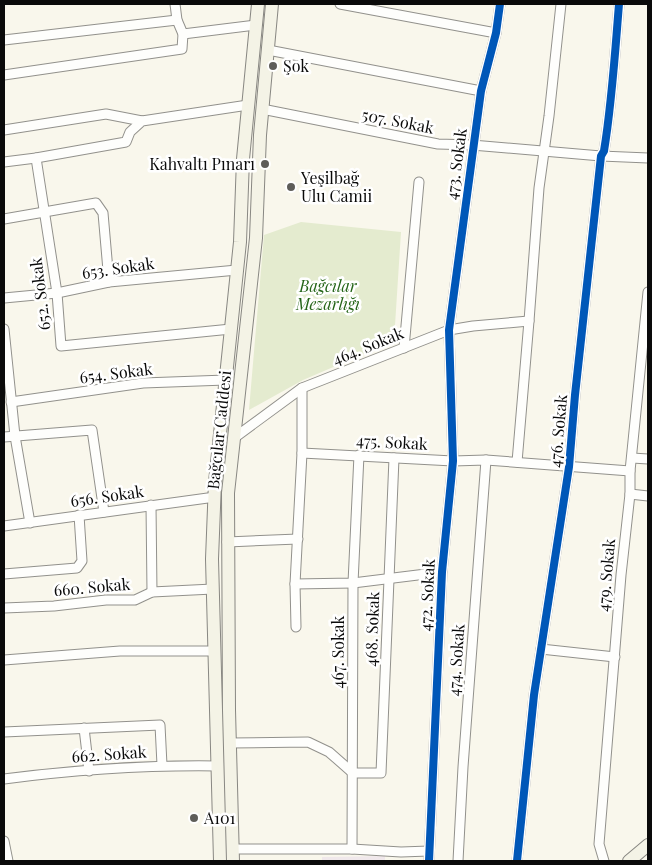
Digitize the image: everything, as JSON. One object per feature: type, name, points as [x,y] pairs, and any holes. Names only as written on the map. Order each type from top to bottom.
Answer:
[{"type":"main road","name":"Bağcılar Caddesi","points":[[220,861],[212,559],[215,497],[238,270],[243,159],[258,4]]},
{"type":"main road","name":"Bağcılar Caddesi","points":[[233,855],[227,542],[228,493],[256,238],[260,135],[272,4]]},
{"type":"main road","points":[[629,861],[643,853]]},
{"type":"street","points":[[4,75],[182,50],[183,34],[177,20],[175,4]]},
{"type":"street","points":[[340,4],[496,33]]},
{"type":"street","name":"473. Sokak","points":[[449,330],[472,145],[481,91],[496,33],[500,4]]},
{"type":"street","points":[[516,462],[530,321],[538,188],[550,107],[561,4]]},
{"type":"street","name":"476. Sokak","points":[[517,861],[534,696],[569,467],[574,395],[602,156],[611,110],[620,4]]},
{"type":"street","points":[[4,40],[177,20]]},
{"type":"street","points":[[183,34],[256,25]]},
{"type":"street","points":[[268,50],[481,91]]},
{"type":"street","points":[[4,130],[106,114],[142,121],[248,105]]},
{"type":"street","name":"507. Sokak","points":[[262,109],[438,144],[648,158]]},
{"type":"street","points":[[4,162],[126,142],[130,132],[142,121]]},
{"type":"street","name":"652. Sokak","points":[[36,158],[57,292],[61,346],[232,329]]},
{"type":"street","points":[[404,348],[419,182]]},
{"type":"street","points":[[4,219],[96,203],[103,213],[110,282]]},
{"type":"street","name":"653. Sokak","points":[[4,298],[57,292],[110,282],[238,270]]},
{"type":"street","name":"479. Sokak","points":[[604,861],[599,844],[621,575],[630,494],[630,471],[645,367],[648,292]]},
{"type":"street","name":"464. Sokak","points":[[234,438],[302,388],[449,330],[530,321]]},
{"type":"street","points":[[4,330],[15,436],[30,523]]},
{"type":"street","name":"472. Sokak","points":[[429,861],[442,572],[453,461],[449,330]]},
{"type":"street","name":"654. Sokak","points":[[11,402],[143,383],[226,380]]},
{"type":"street","points":[[296,627],[295,584],[302,453],[302,388]]},
{"type":"street","points":[[4,437],[92,430],[104,512]]},
{"type":"street","name":"475. Sokak","points":[[302,453],[453,461],[486,460],[630,471]]},
{"type":"street","name":"467. Sokak","points":[[352,849],[353,583],[359,455]]},
{"type":"street","name":"468. Sokak","points":[[353,773],[380,773],[394,458]]},
{"type":"street","points":[[632,458],[648,459]]},
{"type":"street","name":"474. Sokak","points":[[458,861],[463,767],[486,460]]},
{"type":"street","points":[[630,494],[648,496]]},
{"type":"street","name":"656. Sokak","points":[[4,526],[215,497]]},
{"type":"street","points":[[151,505],[152,592]]},
{"type":"street","points":[[4,574],[77,568],[82,561],[79,515]]},
{"type":"street","points":[[227,542],[298,539]]},
{"type":"street","points":[[295,584],[353,583],[442,572]]},
{"type":"street","name":"660. Sokak","points":[[4,608],[54,606],[106,600],[134,600],[152,592],[213,589]]},
{"type":"street","points":[[541,649],[615,658]]},
{"type":"street","points":[[4,660],[120,651],[214,651]]},
{"type":"street","points":[[4,732],[160,726],[162,765]]},
{"type":"street","points":[[84,728],[89,771]]},
{"type":"street","points":[[230,743],[308,742],[330,752],[353,773]]},
{"type":"street","name":"662. Sokak","points":[[4,779],[50,773],[162,765],[217,766]]},
{"type":"street","points":[[4,841],[8,861]]},
{"type":"street","points":[[233,855],[352,849],[401,857],[430,850]]},
{"type":"street","points":[[458,861],[467,861]]},
{"type":"shaded area","points":[[385,856],[385,861],[322,861],[322,857]]},
{"type":"green space","name":"Bağcılar Mezarlığı","points":[[301,222],[401,232],[394,341],[303,380],[249,410],[264,235]]},
{"type":"cycle path","points":[[429,861],[442,572],[453,461],[449,330],[481,91],[496,33],[500,4]]},
{"type":"cycle path","points":[[517,861],[534,695],[569,467],[601,156],[604,151],[611,96],[619,4]]},
{"type":"place","name":"Şok","points":[[273,66]]},
{"type":"place","name":"Kahvaltı Pınarı","points":[[265,164]]},
{"type":"place","name":"Yeşilbağ Ulu Camii","points":[[291,187]]},
{"type":"place","name":"A101","points":[[194,818]]}]
